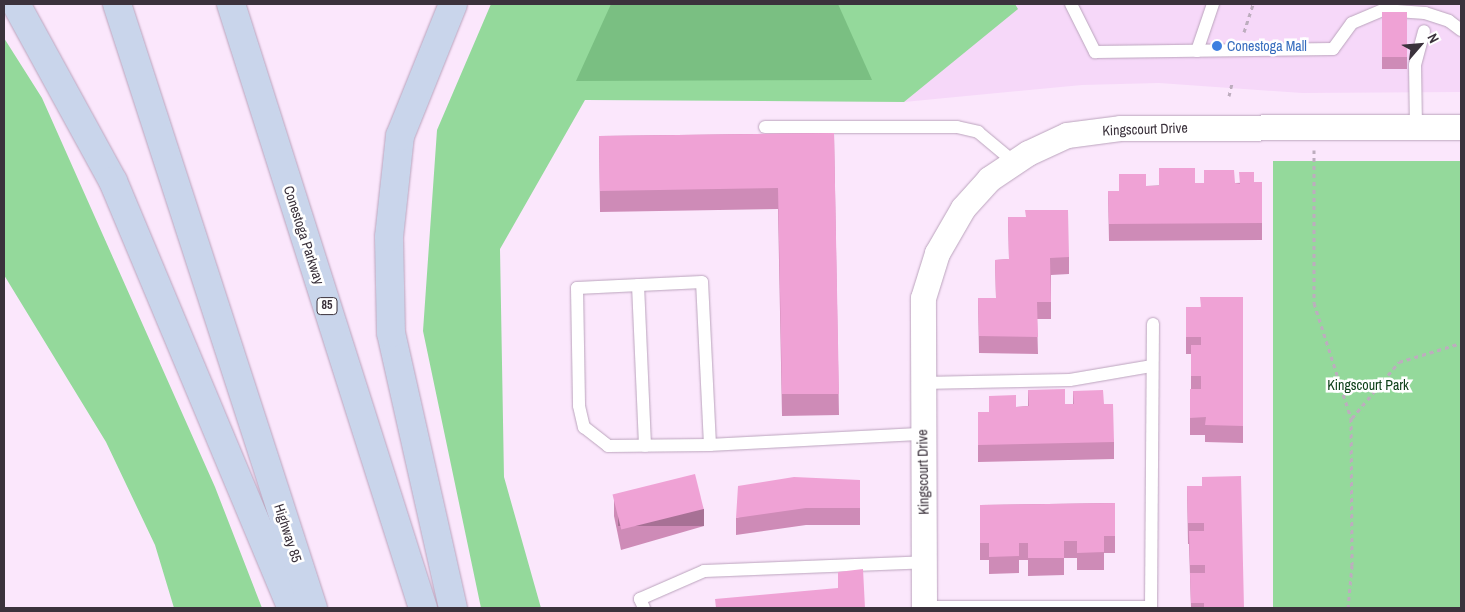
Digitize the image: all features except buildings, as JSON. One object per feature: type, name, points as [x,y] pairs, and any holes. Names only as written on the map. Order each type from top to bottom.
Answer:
[{"type":"highway","points":[[16,4],[113,180],[292,608]]},
{"type":"highway","name":"Highway 85","points":[[117,4],[313,608]]},
{"type":"highway","name":"Conestoga Parkway","points":[[231,4],[423,608]]},
{"type":"highway","points":[[453,608],[391,334],[389,237],[400,136],[454,4]]},
{"type":"street","name":"Kingscourt Drive","points":[[924,608],[923,298],[937,253],[963,208],[989,179],[1014,162],[1067,135],[1120,128],[1461,127]]},
{"type":"lane","points":[[1071,4],[1095,52],[1334,49],[1352,23],[1383,10],[1426,13],[1449,21],[1461,30]]},
{"type":"lane","points":[[1197,50],[1213,4]]},
{"type":"lane","points":[[1416,127],[1415,65],[1424,30]]},
{"type":"lane","points":[[765,127],[957,127],[978,132],[1014,162]]},
{"type":"lane","points":[[710,445],[702,282],[577,288],[579,406],[584,427],[608,446],[710,445],[922,434]]},
{"type":"lane","points":[[638,285],[645,446]]},
{"type":"lane","points":[[924,608],[1151,607],[1150,366],[1152,324]]},
{"type":"lane","points":[[922,383],[1070,380],[1150,366]]},
{"type":"lane","points":[[644,608],[640,598],[704,571],[925,562]]},
{"type":"path","points":[[1241,39],[1253,4]]},
{"type":"path","points":[[1229,96],[1232,83]]},
{"type":"path","points":[[1314,127],[1314,303],[1351,418],[1352,565],[1348,608]]},
{"type":"path","points":[[1351,418],[1399,362],[1461,343]]},
{"type":"shaded area","name":"Conestoga Mall","points":[[1015,4],[1461,4],[1461,92],[1302,93],[1159,83],[1082,85],[904,102],[1017,9]]},
{"type":"green space","points":[[491,4],[1015,4],[1018,9],[904,102],[585,100],[500,249],[504,477],[541,608],[481,608],[423,331],[437,130]]},
{"type":"green space","points":[[611,4],[838,4],[872,80],[576,81]]},
{"type":"green space","points":[[4,38],[42,98],[215,487],[262,608],[174,608],[155,545],[106,442],[4,275]]},
{"type":"green space","name":"Kingscourt Park","points":[[1273,161],[1461,161],[1461,608],[1273,608]]},
{"type":"place","name":"Conestoga Mall","points":[[1217,46]]}]
